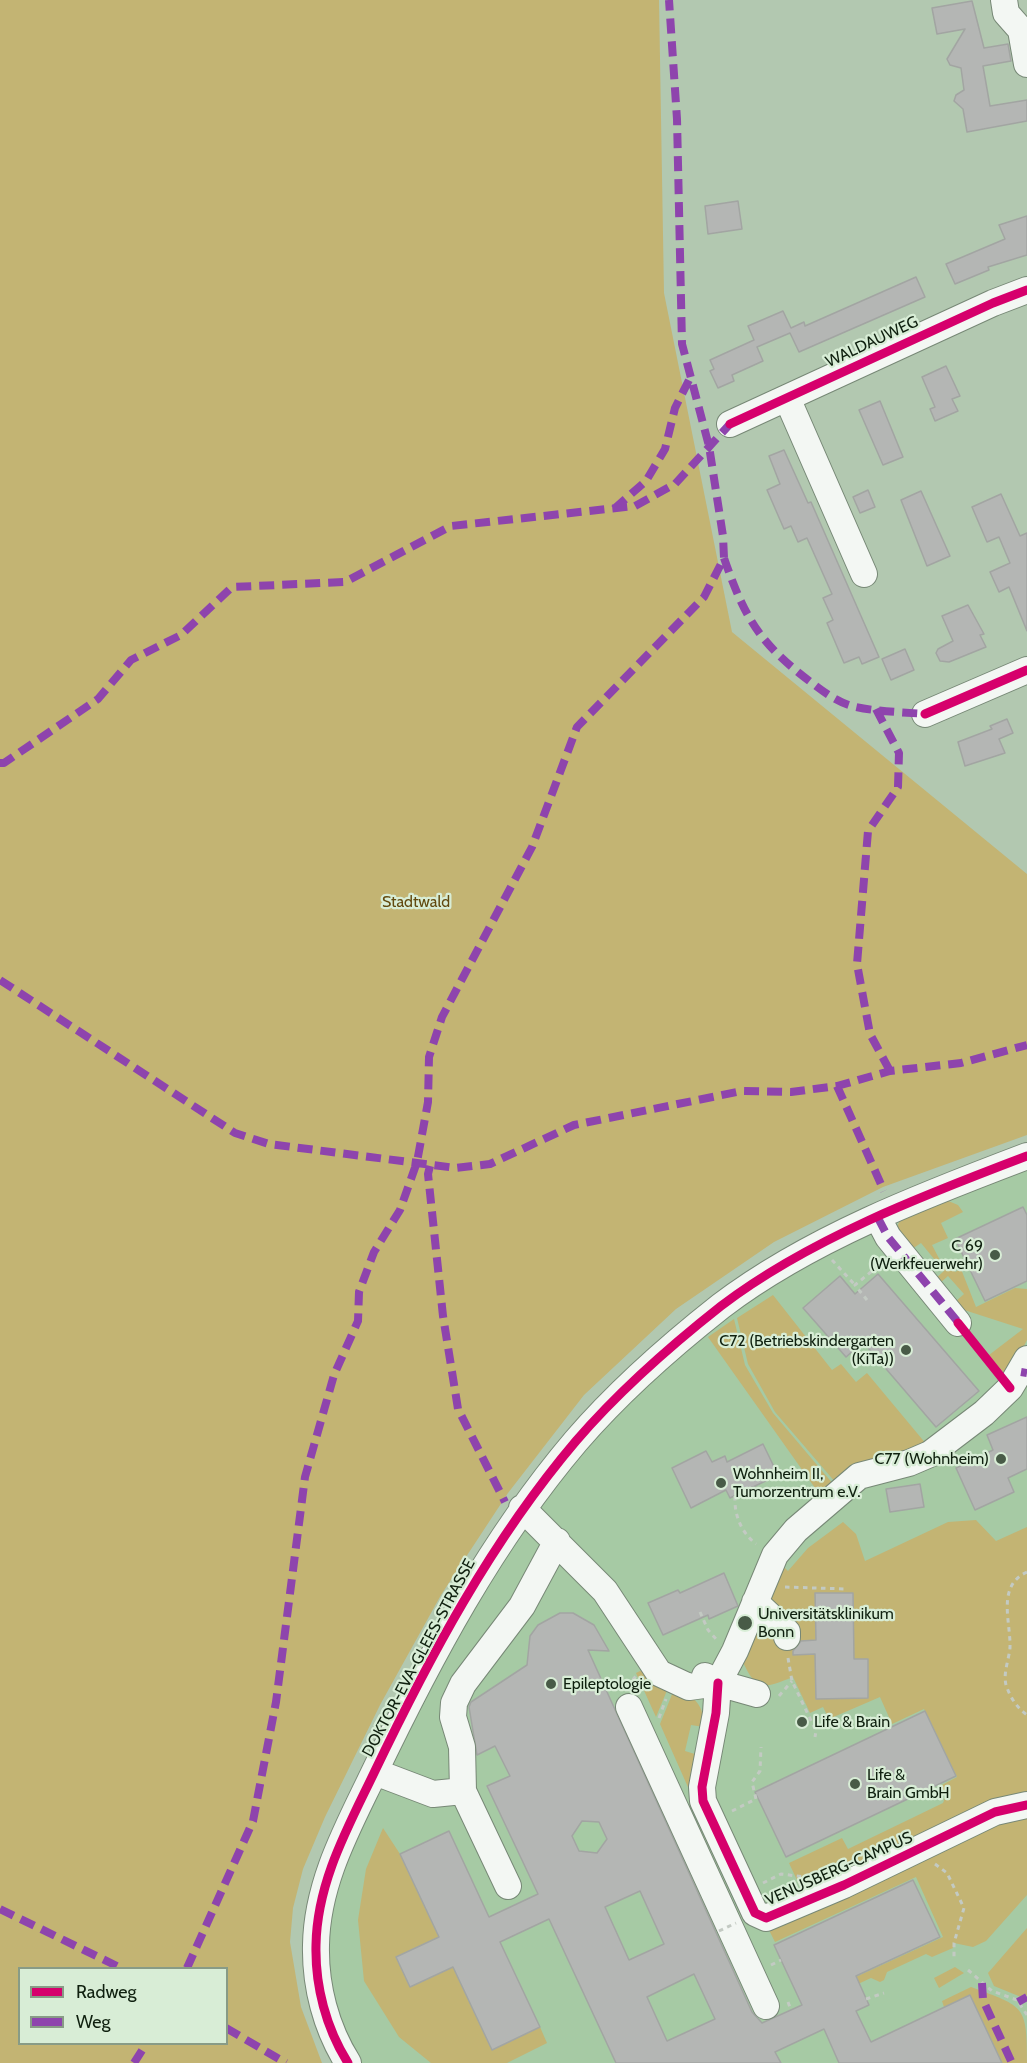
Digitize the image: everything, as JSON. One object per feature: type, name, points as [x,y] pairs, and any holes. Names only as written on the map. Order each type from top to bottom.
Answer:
[{"type":"street","points":[[1004,0],[1006,13],[1022,30],[1027,64]]},
{"type":"street","name":"WALDAUWEG","points":[[730,424],[993,303],[1027,290]]},
{"type":"street","points":[[787,398],[864,574]]},
{"type":"street","points":[[925,714],[1027,670]]},
{"type":"street","name":"DOKTOR-EVA-GLEES-STRASSE","points":[[348,2063],[336,2044],[321,2003],[316,1945],[331,1865],[403,1712],[470,1592],[522,1508],[576,1441],[627,1385],[722,1306],[777,1267],[822,1243],[878,1218],[1027,1156]]},
{"type":"street","points":[[878,1218],[899,1250],[958,1323]]},
{"type":"street","points":[[718,1683],[735,1650],[775,1555],[796,1530],[859,1476],[909,1463],[930,1454],[984,1413],[1010,1388],[1027,1359]]},
{"type":"street","points":[[522,1508],[605,1591],[659,1673],[689,1687],[718,1683],[766,1697]]},
{"type":"street","points":[[508,1886],[463,1791],[462,1747],[453,1717],[454,1703],[463,1684],[522,1606],[557,1541]]},
{"type":"street","points":[[758,1594],[787,1632],[787,1642]]},
{"type":"street","name":"VENUSBERG-CAMPUS","points":[[718,1683],[716,1713],[702,1787],[703,1801],[756,1914],[766,1918],[917,1851],[996,1812],[1027,1805]]},
{"type":"street","points":[[629,1707],[766,2006]]},
{"type":"street","points":[[375,1772],[433,1794],[463,1791]]},
{"type":"path","points":[[822,1243],[829,1257],[867,1300]]},
{"type":"path","points":[[855,1285],[899,1250]]},
{"type":"path","points":[[735,1496],[735,1511],[746,1536],[775,1555]]},
{"type":"path","points":[[1027,1572],[1014,1581],[1008,1593],[1010,1643],[1006,1677],[1006,1684],[1017,1707],[1027,1715]]},
{"type":"path","points":[[758,1594],[846,1589]]},
{"type":"path","points":[[700,1612],[708,1630],[720,1642],[735,1650]]},
{"type":"path","points":[[787,1642],[792,1681],[816,1731],[814,1737]]},
{"type":"path","points":[[766,1697],[792,1681]]},
{"type":"path","points":[[712,1821],[756,1799],[752,1782],[760,1771],[761,1746]]},
{"type":"path","points":[[917,1851],[947,1873],[964,1908],[954,1943],[954,1959]]},
{"type":"path","points":[[745,1892],[781,1874],[795,1876]]},
{"type":"path","points":[[719,1931],[736,1923]]},
{"type":"path","points":[[771,1965],[781,1960]]},
{"type":"path","points":[[968,1970],[992,1991],[1017,2000],[1027,2015]]},
{"type":"path","points":[[866,1999],[884,1994]]},
{"type":"shaded area","name":"Universitätsklinikum Bonn","points":[[1027,1166],[1027,2063],[358,2063],[328,2002],[321,1942],[337,1866],[410,1713],[517,1532],[582,1447],[700,1329],[826,1252]]},
{"type":"green space","name":"Stadtwald","points":[[0,0],[659,0],[664,293],[732,632],[1027,874],[1027,1135],[883,1187],[774,1242],[676,1309],[584,1395],[508,1493],[441,1595],[380,1705],[325,1817],[303,1869],[293,1908],[290,1942],[301,2007],[322,2063],[0,2063]]},
{"type":"green space","points":[[946,1200],[958,1205],[963,1212],[941,1223],[948,1238],[932,1245],[943,1266],[956,1259],[958,1263],[952,1267],[955,1272],[961,1269],[976,1307],[1015,1288],[1027,1289],[1027,1340],[1008,1378],[989,1355],[1023,1329],[958,1308],[955,1302],[964,1294],[948,1276],[938,1285],[934,1280],[944,1271],[921,1243],[909,1251],[897,1228],[900,1219]]},
{"type":"green space","points":[[773,1295],[832,1370],[841,1364],[856,1382],[867,1373],[927,1445],[836,1483],[775,1412],[748,1364],[737,1318]]},
{"type":"green space","points":[[734,1319],[745,1365],[773,1413],[834,1485],[820,1495],[708,1337]]},
{"type":"green space","points":[[976,1520],[996,1541],[1027,1527],[1027,1792],[982,1808],[803,1893],[789,1863],[842,1838],[848,1849],[943,1803],[946,1795],[940,1786],[957,1777],[924,1709],[892,1724],[880,1697],[829,1719],[823,1707],[810,1713],[793,1677],[769,1685],[763,1685],[753,1679],[743,1662],[779,1562],[788,1571],[808,1548],[843,1522],[856,1534],[865,1561],[948,1522]]},
{"type":"green space","points":[[644,1669],[668,1688],[656,1717],[636,1673]]},
{"type":"green space","points":[[675,1687],[697,1702],[704,1719],[704,1727],[691,1725],[685,1751],[698,1755],[691,1794],[660,1724]]},
{"type":"green space","points":[[1027,1817],[1027,1895],[986,1941],[973,1947],[954,1943],[953,1948],[932,1957],[926,1954],[887,1972],[884,1980],[880,1982],[871,1978],[858,1984],[849,1980],[943,1937],[916,1877],[775,1942],[769,1930],[927,1855],[1012,1819]]},
{"type":"green space","points":[[383,1828],[400,1854],[439,1937],[396,1957],[410,1987],[453,1967],[492,2050],[540,2027],[547,2043],[507,2063],[431,2063],[399,2037],[364,1981],[358,1920],[366,1869]]},
{"type":"green space","points":[[1027,1928],[1027,1995],[1021,1997],[994,1986],[988,1973]]},
{"type":"green space","points":[[955,1967],[964,1973],[939,1988],[934,1978]]},
{"type":"green space","points":[[971,1987],[1003,1999],[1019,2011],[1026,2029],[1027,2063],[1002,2063],[970,1995],[944,2007],[942,2001]]},
{"type":"building","points":[[972,1],[984,48],[1008,44],[1011,61],[983,66],[990,106],[1027,100],[1027,121],[967,132],[963,109],[954,101],[956,95],[964,90],[961,68],[950,65],[947,59],[965,29],[937,34],[932,8]]},
{"type":"building","points":[[738,201],[742,229],[708,234],[705,206]]},
{"type":"building","points":[[1027,216],[1027,255],[988,267],[989,270],[955,284],[946,264],[1005,239],[999,225]]},
{"type":"building","points":[[916,277],[925,297],[799,352],[790,333],[757,347],[763,361],[732,375],[734,381],[718,388],[710,371],[714,369],[710,360],[754,340],[748,326],[783,311],[791,328],[804,322],[805,326]]},
{"type":"building","points":[[946,366],[960,396],[952,399],[958,411],[935,421],[930,409],[935,407],[922,377]]},
{"type":"building","points":[[880,401],[903,457],[883,465],[859,410]]},
{"type":"building","points":[[784,450],[808,503],[811,502],[879,657],[862,664],[859,657],[844,663],[827,623],[833,620],[823,598],[832,594],[807,538],[798,542],[791,526],[784,529],[767,490],[780,484],[769,456]]},
{"type":"building","points":[[868,490],[875,507],[860,513],[853,497]]},
{"type":"building","points":[[921,491],[950,556],[927,566],[901,500]]},
{"type":"building","points":[[1001,494],[1020,536],[1027,533],[1027,631],[1009,587],[999,592],[990,572],[1010,563],[999,537],[987,542],[972,507]]},
{"type":"building","points":[[968,605],[984,634],[980,635],[986,647],[949,662],[940,661],[936,653],[938,649],[953,641],[942,616]]},
{"type":"building","points":[[905,649],[914,670],[891,680],[882,659]]},
{"type":"building","points":[[1007,719],[1013,733],[999,739],[1005,753],[965,766],[958,742],[992,729],[990,726]]},
{"type":"building","name":"C 69 (Werkfeuerwehr)","points":[[1023,1207],[1027,1215],[1027,1281],[985,1301],[955,1239]]},
{"type":"building","name":"C72 (Betriebskindergarten (KiTa))","points":[[878,1274],[979,1391],[936,1427],[863,1342],[846,1357],[803,1308],[840,1276],[855,1294]]},
{"type":"building","name":"C77 (Wohnheim)","points":[[1027,1417],[1027,1469],[1008,1478],[1014,1492],[975,1510],[956,1468],[993,1450],[987,1435]]},
{"type":"building","name":"Wohnheim II, Tumorzentrum e.V.","points":[[763,1444],[778,1475],[730,1498],[726,1490],[691,1508],[672,1468],[706,1451],[712,1462],[725,1456],[727,1462]]},
{"type":"building","points":[[920,1484],[924,1507],[890,1512],[886,1489]]},
{"type":"building","points":[[724,1573],[738,1606],[709,1619],[708,1615],[663,1635],[648,1603],[678,1590],[680,1593]]},
{"type":"building","points":[[815,1593],[853,1593],[854,1659],[868,1659],[868,1698],[816,1699],[815,1654],[793,1655],[793,1651],[801,1641],[816,1640]]},
{"type":"building","points":[[560,1613],[573,1613],[594,1625],[609,1651],[588,1650],[752,2012],[762,2023],[802,2005],[774,1945],[913,1880],[940,1937],[856,1976],[869,2005],[856,2011],[871,2042],[970,1995],[1002,2063],[839,2063],[824,2029],[775,2052],[781,2063],[616,2063],[549,1919],[500,1942],[540,2027],[492,2050],[453,1967],[410,1987],[396,1957],[439,1937],[400,1854],[449,1831],[489,1917],[538,1894],[487,1786],[510,1776],[495,1746],[477,1755],[469,1707],[471,1702],[527,1665],[530,1636],[538,1625]],"holes":[[[582,1821],[599,1822],[607,1839],[597,1853],[579,1851],[572,1836]],[[640,1891],[664,1944],[629,1960],[605,1907]],[[694,1974],[715,2019],[667,2041],[647,1997]]]},
{"type":"building","name":"Life & Brain GmbH","points":[[925,1711],[956,1776],[786,1857],[755,1792]]},
{"type":"marked path","points":[[187,1967],[253,1821],[276,1702],[305,1477],[334,1375],[358,1321],[359,1292],[374,1252],[400,1210],[417,1162],[428,1102],[429,1057],[442,1017],[532,847],[577,727],[704,597],[724,558],[723,536],[709,446],[682,344],[677,119],[669,0]]},
{"type":"marked path","points":[[614,509],[646,481],[665,449],[675,408],[690,378]]},
{"type":"marked path","points":[[0,763],[4,763],[98,699],[131,660],[181,635],[232,587],[345,582],[451,526],[635,506],[675,484],[730,424]]},
{"type":"marked path","points":[[724,558],[739,598],[756,629],[779,656],[812,683],[833,698],[850,706],[925,714]]},
{"type":"marked path","points":[[876,709],[899,753],[898,787],[868,831],[857,964],[870,1034],[890,1071]]},
{"type":"marked path","points":[[0,980],[235,1133],[269,1144],[456,1168],[490,1164],[574,1125],[742,1091],[791,1092],[837,1086],[890,1071],[961,1063],[1027,1045]]},
{"type":"marked path","points":[[837,1086],[884,1191]]},
{"type":"marked path","points":[[430,1166],[428,1174],[443,1316],[458,1409],[505,1502]]},
{"type":"marked path","points":[[878,1218],[888,1237],[962,1327]]},
{"type":"marked path","points":[[1021,1372],[1027,1373]]},
{"type":"marked path","points":[[0,1909],[119,1967]]},
{"type":"marked path","points":[[982,1983],[983,2000],[1012,2063]]},
{"type":"marked path","points":[[1018,2002],[1027,1997]]},
{"type":"marked path","points":[[228,2029],[286,2063]]},
{"type":"marked path","points":[[134,2063],[145,2045]]},
{"type":"cycle path","points":[[730,424],[993,303],[1027,290]]},
{"type":"cycle path","points":[[925,714],[1027,670]]},
{"type":"cycle path","points":[[348,2063],[328,2021],[317,1976],[318,1922],[335,1857],[394,1731],[439,1644],[489,1560],[545,1479],[592,1423],[645,1370],[721,1306],[755,1282],[829,1239],[868,1220],[1027,1156]]},
{"type":"cycle path","points":[[958,1323],[1010,1388]]},
{"type":"cycle path","points":[[718,1683],[716,1713],[702,1787],[703,1801],[755,1913],[766,1918],[844,1885],[995,1812],[1027,1805]]},
{"type":"place","name":"C 69 (Werkfeuerwehr)","points":[[995,1255]]},
{"type":"place","name":"C72 (Betriebskindergarten (KiTa))","points":[[906,1350]]},
{"type":"place","name":"C77 (Wohnheim)","points":[[1001,1459]]},
{"type":"place","name":"Wohnheim II, Tumorzentrum e.V.","points":[[721,1483]]},
{"type":"place","name":"Universitätsklinikum Bonn","points":[[745,1623]]},
{"type":"place","name":"Epileptologie","points":[[551,1684]]},
{"type":"place","name":"Life & Brain","points":[[802,1722]]},
{"type":"place","name":"Life & Brain GmbH","points":[[855,1784]]}]
